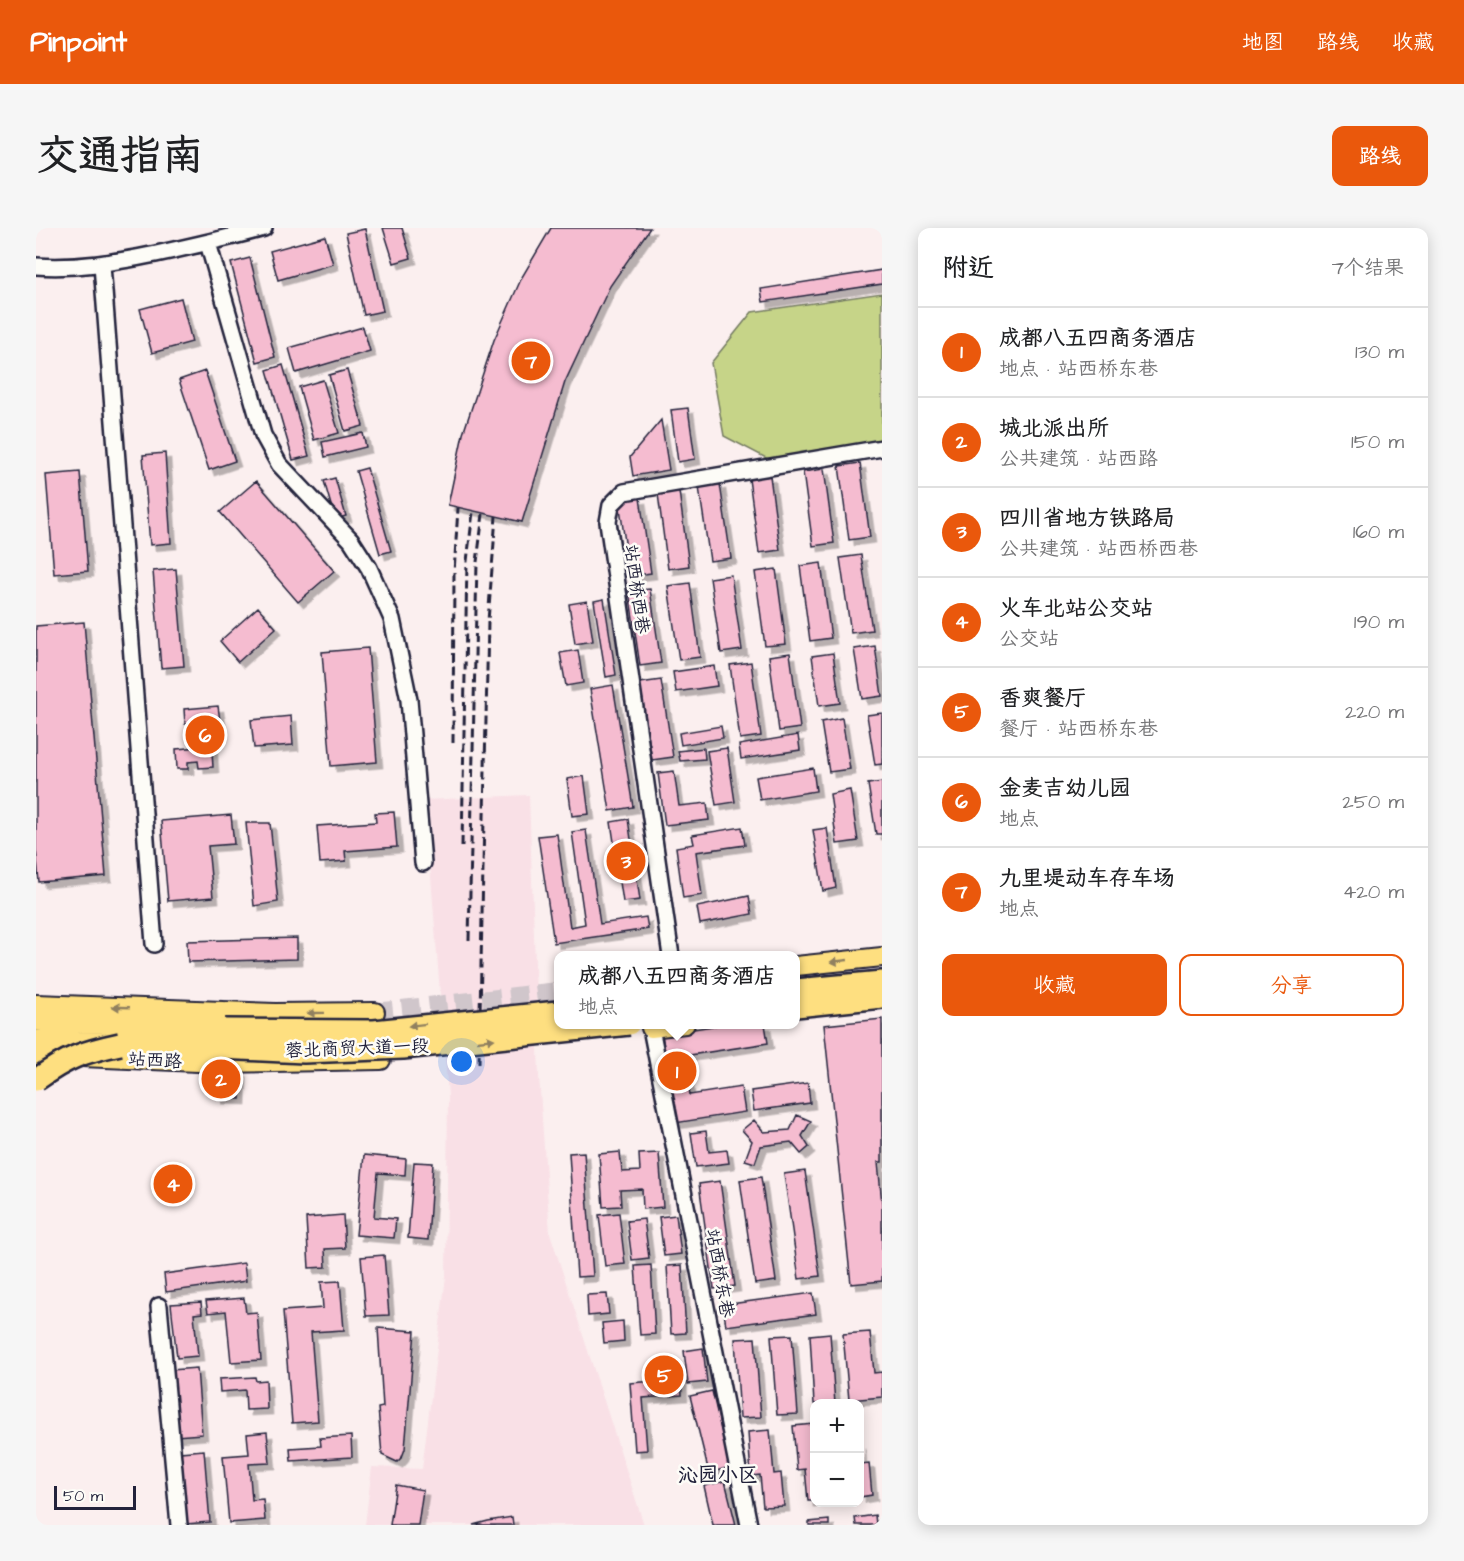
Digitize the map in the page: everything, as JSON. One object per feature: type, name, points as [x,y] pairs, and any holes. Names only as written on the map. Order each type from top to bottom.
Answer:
[{"type":"highway","points":[[800,990],[882,982]]},
{"type":"highway","points":[[800,1005],[882,997]]},
{"type":"highway","points":[[36,1005],[61,1014],[117,1023]]},
{"type":"highway","name":"蓉北商贸大道一段","points":[[117,1023],[225,1030],[374,1031],[431,1023],[554,1012]]},
{"type":"highway","points":[[36,1020],[117,1023]]},
{"type":"highway","name":"蓉北商贸大道一段","points":[[120,1044],[304,1052],[447,1044],[584,1029]]},
{"type":"highway","points":[[36,1041],[120,1044]]},
{"type":"highway","points":[[36,1080],[62,1061],[87,1051],[120,1044]]},
{"type":"main road","points":[[800,965],[882,957]]},
{"type":"main road","points":[[36,1005],[275,1013],[375,1012]]},
{"type":"main road","points":[[800,1011],[882,1005]]},
{"type":"main road","name":"站西路","points":[[36,1055],[221,1063],[381,1060]]},
{"type":"street","points":[[36,266],[102,265],[208,243],[264,228]]},
{"type":"street","points":[[208,243],[263,435],[279,464],[351,540],[369,568],[392,619],[409,699],[423,863]]},
{"type":"street","points":[[102,265],[154,944]]},
{"type":"street","name":"站西桥西巷","points":[[670,951],[608,522],[611,505],[624,492],[882,448]]},
{"type":"street","name":"站西桥东巷","points":[[651,1029],[749,1525]]},
{"type":"street","points":[[159,1305],[179,1525]]},
{"type":"shaded area","points":[[529,795],[539,1076],[550,1233],[644,1525],[365,1525],[372,1467],[422,1469],[446,1276],[448,1096],[425,800]]},
{"type":"green space","points":[[882,293],[882,441],[768,459],[724,436],[711,363],[752,312]]},
{"type":"building","points":[[383,228],[402,228],[411,258],[394,263]]},
{"type":"building","points":[[551,228],[650,228],[610,286],[565,382],[522,522],[448,505],[463,434],[494,340],[522,277]]},
{"type":"building","points":[[365,229],[383,311],[364,315],[346,233]]},
{"type":"building","points":[[325,236],[333,264],[278,280],[270,251]]},
{"type":"building","points":[[250,258],[275,357],[257,362],[231,263]]},
{"type":"building","points":[[882,270],[882,284],[763,302],[761,289]]},
{"type":"building","points":[[181,298],[192,342],[152,353],[140,309]]},
{"type":"building","points":[[363,327],[370,351],[296,373],[289,348]]},
{"type":"building","points":[[283,365],[309,456],[293,460],[267,370]]},
{"type":"building","points":[[347,370],[363,426],[345,431],[329,375]]},
{"type":"building","points":[[205,371],[235,461],[209,470],[179,380]]},
{"type":"building","points":[[323,380],[339,433],[314,440],[299,387]]},
{"type":"building","points":[[688,408],[695,459],[678,462],[671,410]]},
{"type":"building","points":[[661,420],[669,470],[633,476],[630,457]]},
{"type":"building","points":[[363,433],[366,447],[325,457],[322,442]]},
{"type":"building","points":[[165,453],[171,543],[150,545],[143,455]]},
{"type":"building","points":[[860,463],[870,537],[849,540],[839,466]]},
{"type":"building","points":[[367,468],[391,551],[380,554],[356,471]]},
{"type":"building","points":[[824,469],[834,543],[813,546],[803,472]]},
{"type":"building","points":[[80,472],[88,571],[54,574],[46,475]]},
{"type":"building","points":[[770,476],[780,550],[759,553],[749,479]]},
{"type":"building","points":[[335,478],[346,516],[335,519],[324,481]]},
{"type":"building","points":[[256,481],[334,571],[298,602],[220,512]]},
{"type":"building","points":[[720,484],[731,558],[710,561],[699,487]]},
{"type":"building","points":[[679,491],[689,566],[668,569],[658,494]]},
{"type":"building","points":[[640,498],[651,573],[630,576],[619,501]]},
{"type":"building","points":[[861,555],[872,630],[851,633],[840,558]]},
{"type":"building","points":[[821,563],[831,638],[810,641],[800,566]]},
{"type":"building","points":[[176,569],[184,666],[161,668],[153,571]]},
{"type":"building","points":[[776,569],[786,644],[765,646],[755,572]]},
{"type":"building","points":[[731,575],[742,650],[721,653],[710,578]]},
{"type":"building","points":[[690,583],[700,657],[679,660],[668,586]]},
{"type":"building","points":[[650,589],[661,663],[640,666],[629,591]]},
{"type":"building","points":[[604,599],[616,675],[606,677],[594,601]]},
{"type":"building","points":[[587,601],[593,641],[575,644],[569,604]]},
{"type":"building","points":[[258,607],[276,628],[238,662],[220,641]]},
{"type":"building","points":[[84,622],[106,876],[39,882],[36,849],[36,626]]},
{"type":"building","points":[[875,646],[882,696],[862,699],[854,649]]},
{"type":"building","points":[[368,648],[377,762],[331,766],[322,652]]},
{"type":"building","points":[[578,650],[583,683],[566,686],[560,653]]},
{"type":"building","points":[[790,653],[800,728],[779,731],[769,656]]},
{"type":"building","points":[[833,653],[840,703],[819,706],[812,656]]},
{"type":"building","points":[[751,662],[761,736],[740,739],[730,665]]},
{"type":"building","points":[[714,666],[717,686],[676,692],[673,672]]},
{"type":"building","points":[[661,680],[673,757],[652,760],[640,683]]},
{"type":"building","points":[[613,685],[633,807],[610,811],[590,689]]},
{"type":"building","points":[[218,706],[220,721],[210,722],[213,767],[199,768],[198,761],[188,762],[188,769],[177,769],[176,749],[200,747],[198,723],[185,724],[184,709]]},
{"type":"building","points":[[882,713],[882,764],[875,765],[867,715]]},
{"type":"building","points":[[291,716],[293,745],[254,748],[251,720]]},
{"type":"building","points":[[842,718],[850,769],[829,772],[821,722]]},
{"type":"building","points":[[721,726],[723,738],[681,745],[679,733]]},
{"type":"building","points":[[798,735],[800,750],[741,759],[739,745]]},
{"type":"building","points":[[704,748],[705,759],[680,761],[678,751]]},
{"type":"building","points":[[727,748],[735,802],[716,805],[707,751]]},
{"type":"building","points":[[813,768],[816,791],[760,800],[756,777]]},
{"type":"building","points":[[674,771],[679,806],[707,803],[709,820],[665,825],[658,773]]},
{"type":"building","points":[[584,776],[589,814],[572,816],[567,779]]},
{"type":"building","points":[[882,782],[882,834],[876,834],[868,784]]},
{"type":"building","points":[[850,790],[858,841],[837,844],[830,794]]},
{"type":"building","points":[[394,812],[397,847],[345,851],[346,861],[320,863],[317,826],[376,822],[375,813]]},
{"type":"building","points":[[231,815],[234,844],[208,846],[213,897],[168,901],[161,821]]},
{"type":"building","points":[[628,819],[640,900],[623,902],[611,822]]},
{"type":"building","points":[[246,823],[270,823],[278,902],[254,906]]},
{"type":"building","points":[[742,827],[745,845],[696,852],[702,895],[683,898],[676,847],[694,844],[692,835]]},
{"type":"building","points":[[827,828],[836,888],[823,891],[813,830]]},
{"type":"building","points":[[586,830],[600,924],[646,917],[648,929],[554,943],[538,836],[557,834],[570,927],[585,924],[572,832]]},
{"type":"building","points":[[749,896],[752,914],[700,924],[697,907]]},
{"type":"building","points":[[297,938],[297,959],[188,962],[187,941]]},
{"type":"building","points":[[882,1019],[882,1162],[878,1162],[882,1204],[882,1281],[851,1284],[824,1025]]},
{"type":"building","points":[[694,1029],[766,1029],[768,1043],[684,1056],[690,1095],[741,1087],[745,1112],[675,1123],[662,1034]]},
{"type":"building","points":[[202,1071],[241,1072],[240,1099],[217,1098],[217,1086],[201,1085]]},
{"type":"building","points":[[808,1083],[810,1103],[754,1111],[751,1091]]},
{"type":"building","points":[[797,1115],[811,1121],[802,1136],[809,1147],[801,1154],[791,1142],[761,1146],[755,1163],[745,1160],[752,1141],[742,1130],[754,1120],[764,1132],[790,1130]]},
{"type":"building","points":[[706,1131],[709,1152],[727,1150],[729,1163],[696,1167],[691,1133]]},
{"type":"building","points":[[584,1152],[593,1276],[577,1277],[569,1153]]},
{"type":"building","points":[[620,1152],[622,1172],[640,1171],[639,1154],[659,1153],[663,1207],[643,1209],[642,1189],[620,1190],[621,1206],[603,1207],[599,1154]]},
{"type":"building","points":[[364,1155],[406,1159],[405,1175],[378,1173],[374,1217],[396,1219],[394,1238],[356,1235]]},
{"type":"building","points":[[414,1162],[433,1163],[428,1240],[408,1238]]},
{"type":"building","points":[[805,1171],[820,1276],[799,1279],[784,1174]]},
{"type":"building","points":[[761,1177],[776,1281],[755,1284],[740,1180]]},
{"type":"building","points":[[720,1181],[735,1286],[714,1289],[699,1184]]},
{"type":"building","points":[[619,1213],[625,1264],[605,1266],[599,1215]]},
{"type":"building","points":[[343,1215],[345,1248],[325,1249],[326,1267],[309,1268],[306,1218]]},
{"type":"building","points":[[676,1215],[681,1254],[664,1256],[659,1217]]},
{"type":"building","points":[[644,1219],[649,1258],[632,1260],[627,1221]]},
{"type":"building","points":[[384,1255],[389,1315],[366,1316],[361,1257]]},
{"type":"building","points":[[244,1263],[246,1281],[166,1292],[164,1274]]},
{"type":"building","points":[[651,1265],[655,1334],[640,1335],[635,1266]]},
{"type":"building","points":[[682,1265],[686,1333],[671,1334],[667,1266]]},
{"type":"building","points":[[340,1281],[344,1330],[311,1332],[318,1421],[292,1423],[283,1311],[323,1308],[321,1282]]},
{"type":"building","points":[[813,1293],[816,1314],[726,1326],[723,1305]]},
{"type":"building","points":[[607,1294],[609,1314],[588,1316],[587,1295]]},
{"type":"building","points":[[244,1298],[246,1313],[257,1312],[261,1360],[231,1362],[226,1311],[208,1313],[206,1301]]},
{"type":"building","points":[[201,1302],[202,1313],[194,1314],[198,1356],[177,1358],[171,1304]]},
{"type":"building","points":[[623,1321],[624,1341],[604,1343],[602,1323]]},
{"type":"building","points":[[378,1328],[415,1331],[405,1449],[397,1462],[382,1455],[378,1408],[383,1407]]},
{"type":"building","points":[[870,1332],[874,1373],[882,1372],[882,1397],[849,1399],[843,1334]]},
{"type":"building","points":[[830,1333],[835,1399],[814,1399],[810,1335]]},
{"type":"building","points":[[792,1335],[798,1414],[777,1415],[771,1336]]},
{"type":"building","points":[[755,1338],[761,1417],[740,1418],[735,1339]]},
{"type":"building","points":[[703,1348],[707,1382],[688,1384],[684,1351]]},
{"type":"building","points":[[197,1368],[202,1434],[176,1436],[171,1370]]},
{"type":"building","points":[[255,1377],[256,1381],[266,1380],[267,1409],[246,1410],[245,1390],[220,1392],[219,1379]]},
{"type":"building","points":[[681,1379],[682,1395],[643,1398],[647,1450],[635,1451],[630,1383]]},
{"type":"building","points":[[712,1391],[730,1467],[709,1473],[690,1396]]},
{"type":"building","points":[[810,1424],[810,1501],[808,1501],[805,1469],[797,1470],[793,1426]]},
{"type":"building","points":[[770,1430],[774,1474],[781,1473],[784,1506],[763,1507],[760,1475],[751,1476],[748,1432]]},
{"type":"building","points":[[267,1432],[270,1463],[249,1464],[252,1500],[263,1499],[265,1520],[229,1523],[223,1456],[249,1454],[247,1434]]},
{"type":"building","points":[[351,1436],[352,1457],[291,1461],[290,1448],[321,1446],[320,1438]]},
{"type":"building","points":[[204,1450],[210,1522],[186,1524],[180,1452]]},
{"type":"building","points":[[869,1463],[872,1495],[864,1496],[864,1464]]},
{"type":"building","points":[[725,1481],[736,1525],[713,1525],[704,1486]]},
{"type":"building","points":[[396,1485],[423,1490],[418,1525],[390,1525]]},
{"type":"building","points":[[875,1515],[876,1525],[856,1525],[855,1518]]},
{"type":"building","points":[[512,1517],[513,1525],[473,1525],[488,1521]]},
{"type":"building","points":[[829,1520],[829,1525],[809,1525],[809,1522]]},
{"type":"tunnel","points":[[375,1012],[554,991]]},
{"type":"railway","points":[[453,743],[454,573],[458,508]]},
{"type":"railway","points":[[462,846],[467,561],[473,512]]},
{"type":"railway","points":[[469,940],[477,562],[483,514]]},
{"type":"railway","points":[[479,1063],[488,621],[496,516]]},
{"type":"place","name":"九里堤动车存车场","points":[[531,361]]},
{"type":"place","name":"金麦吉幼儿园","points":[[205,735]]},
{"type":"place","name":"四川省地方铁路局","points":[[626,861]]},
{"type":"place","name":"成都八五四商务酒店","points":[[677,1071]]},
{"type":"place","name":"城北派出所","points":[[221,1079]]},
{"type":"place","name":"火车北站公交站","points":[[173,1184]]},
{"type":"place","name":"香爽餐厅","points":[[664,1375]]},
{"type":"district","name":"沁园小区","points":[[718,1474]]}]
